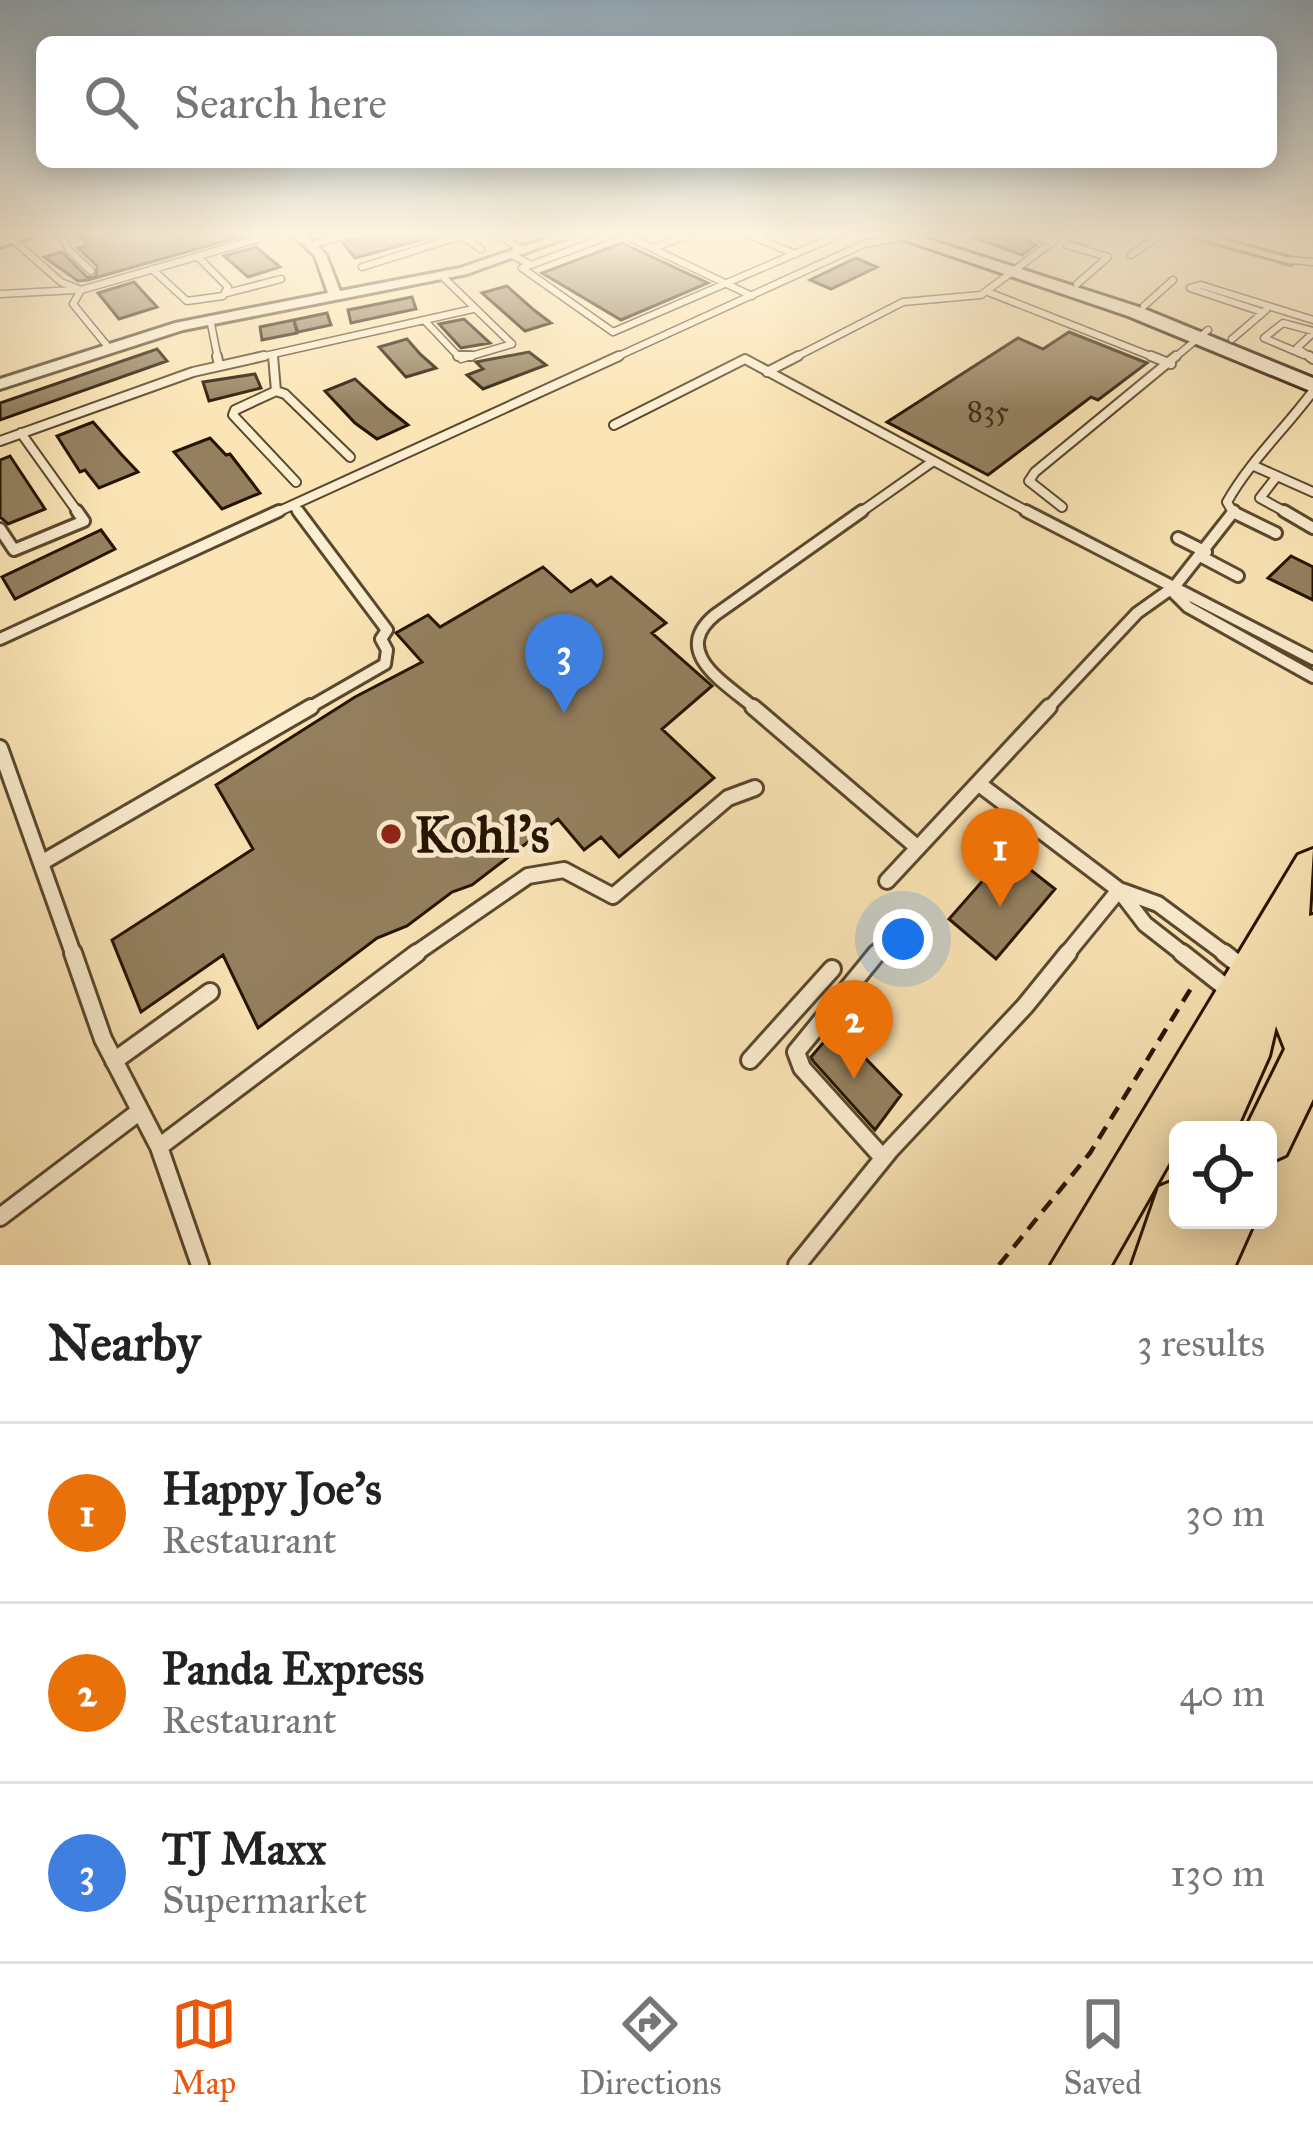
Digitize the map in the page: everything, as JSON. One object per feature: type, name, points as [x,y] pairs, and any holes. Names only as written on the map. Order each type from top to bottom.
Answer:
[{"type":"main road","points":[[1085,293],[1203,334],[1310,362]]},
{"type":"main road","points":[[1105,293],[1144,306],[1313,388]]},
{"type":"main road","points":[[1269,1121],[1277,1014],[1313,869]]},
{"type":"main road","points":[[1079,1265],[1277,1014],[1313,937]]},
{"type":"main road","points":[[1213,1121],[1250,1045],[1277,1014]]},
{"type":"main road","points":[[1160,1265],[1171,1229]]},
{"type":"main road","points":[[1205,1265],[1223,1229]]},
{"type":"street","points":[[0,383],[215,318],[352,293]]},
{"type":"lane","points":[[79,293],[74,304],[109,348]]},
{"type":"lane","points":[[178,293],[187,301],[214,300],[226,293]]},
{"type":"lane","points":[[425,321],[461,359],[512,344],[458,293]]},
{"type":"lane","points":[[558,293],[614,332],[702,293]]},
{"type":"lane","points":[[746,293],[752,296]]},
{"type":"lane","points":[[0,639],[758,293]]},
{"type":"lane","points":[[767,372],[906,302],[985,293]]},
{"type":"lane","points":[[991,293],[1171,364]]},
{"type":"lane","points":[[1144,306],[1158,293]]},
{"type":"lane","points":[[1206,293],[1313,320]]},
{"type":"lane","points":[[1220,293],[1265,311]]},
{"type":"lane","points":[[214,300],[219,367]]},
{"type":"lane","points":[[0,440],[219,367],[473,309]]},
{"type":"lane","points":[[1232,339],[1265,311]]},
{"type":"lane","points":[[1283,323],[1313,332],[1297,348],[1310,362],[1266,341],[1283,323]]},
{"type":"lane","points":[[1062,507],[1034,490],[1029,481],[1035,472],[1203,334]]},
{"type":"lane","points":[[273,355],[276,391]]},
{"type":"lane","points":[[614,425],[745,359],[1171,590],[1313,659]]},
{"type":"lane","points":[[1276,532],[1235,513],[1227,502],[1313,388]]},
{"type":"lane","points":[[296,482],[233,416],[276,391],[285,394],[350,457]]},
{"type":"lane","points":[[0,529],[14,550],[84,521],[21,433]]},
{"type":"lane","points":[[918,848],[704,665],[695,642],[698,630],[715,615],[932,461]]},
{"type":"lane","points":[[1252,465],[1313,492]]},
{"type":"lane","points":[[1259,498],[1277,476]]},
{"type":"lane","points":[[1233,490],[1259,498],[1313,528]]},
{"type":"lane","points":[[41,863],[385,664],[387,650],[381,639],[387,630],[293,506]]},
{"type":"lane","points":[[886,881],[1137,614],[1171,590],[1235,513]]},
{"type":"lane","points":[[1178,538],[1238,576]]},
{"type":"lane","points":[[1171,590],[1184,604],[1243,642],[1313,677]]},
{"type":"lane","points":[[1243,642],[1254,628]]},
{"type":"lane","points":[[0,748],[114,1061],[159,1147],[200,1265]]},
{"type":"lane","points":[[979,784],[1119,890],[1144,925],[1277,1014]]},
{"type":"lane","points":[[159,1147],[374,983],[528,876],[564,870],[613,896],[728,798],[755,788]]},
{"type":"lane","points":[[1119,890],[1158,904],[1277,1014]]},
{"type":"lane","points":[[796,1265],[883,1158],[1025,1006],[1119,890]]},
{"type":"lane","points":[[883,1158],[802,1068],[796,1052],[885,944]]},
{"type":"lane","points":[[750,1060],[832,969]]},
{"type":"lane","points":[[114,1061],[209,992]]},
{"type":"lane","points":[[0,1216],[140,1111]]},
{"type":"path","points":[[999,1265],[1090,1153],[1277,1014]]},
{"type":"building","points":[[98,293],[144,293],[157,307],[119,319]]},
{"type":"building","points":[[482,293],[515,293],[551,323],[525,331]]},
{"type":"building","points":[[576,293],[684,293],[621,320]]},
{"type":"building","points":[[412,297],[416,309],[351,323],[348,310]]},
{"type":"building","points":[[327,313],[331,325],[298,332],[294,321],[297,333],[262,340],[260,327]]},
{"type":"building","points":[[464,319],[490,343],[461,348],[439,324]]},
{"type":"building","points":[[1069,332],[1147,363],[1098,400],[1091,397],[988,475],[887,422],[1018,338],[1043,349]]},
{"type":"building","points":[[407,339],[436,368],[406,377],[379,347]]},
{"type":"building","points":[[157,349],[167,361],[0,420],[0,403]]},
{"type":"building","points":[[529,352],[546,365],[483,389],[467,375],[483,369],[476,362]]},
{"type":"building","points":[[255,374],[261,388],[209,401],[203,382]]},
{"type":"building","points":[[355,379],[408,425],[377,439],[355,423],[325,391]]},
{"type":"building","points":[[93,422],[138,472],[99,488],[85,470],[80,472],[57,436]]},
{"type":"building","points":[[210,438],[230,454],[260,493],[222,509],[174,452]]},
{"type":"building","points":[[10,456],[45,509],[8,524],[0,517],[0,460]]},
{"type":"building","points":[[101,530],[115,549],[15,599],[2,577]]},
{"type":"building","points":[[1291,556],[1313,567],[1313,600],[1268,578]]},
{"type":"building","points":[[543,567],[571,592],[591,580],[597,586],[611,577],[666,623],[652,633],[712,686],[662,729],[714,778],[619,857],[601,837],[584,850],[558,819],[472,885],[452,892],[407,926],[377,938],[258,1028],[223,955],[141,1012],[112,940],[253,849],[216,785],[355,697],[422,662],[396,633],[428,615],[440,627]]},
{"type":"building","points":[[1008,852],[1055,889],[996,959],[949,919]]},
{"type":"building","points":[[836,1028],[901,1095],[875,1130],[811,1057]]},
{"type":"place","name":"TJ Maxx","points":[[564,713]]},
{"type":"place","name":"Kohl's","points":[[391,834]]},
{"type":"place","name":"Happy Joe's","points":[[1000,907]]},
{"type":"place","name":"Panda Express","points":[[854,1079]]}]
